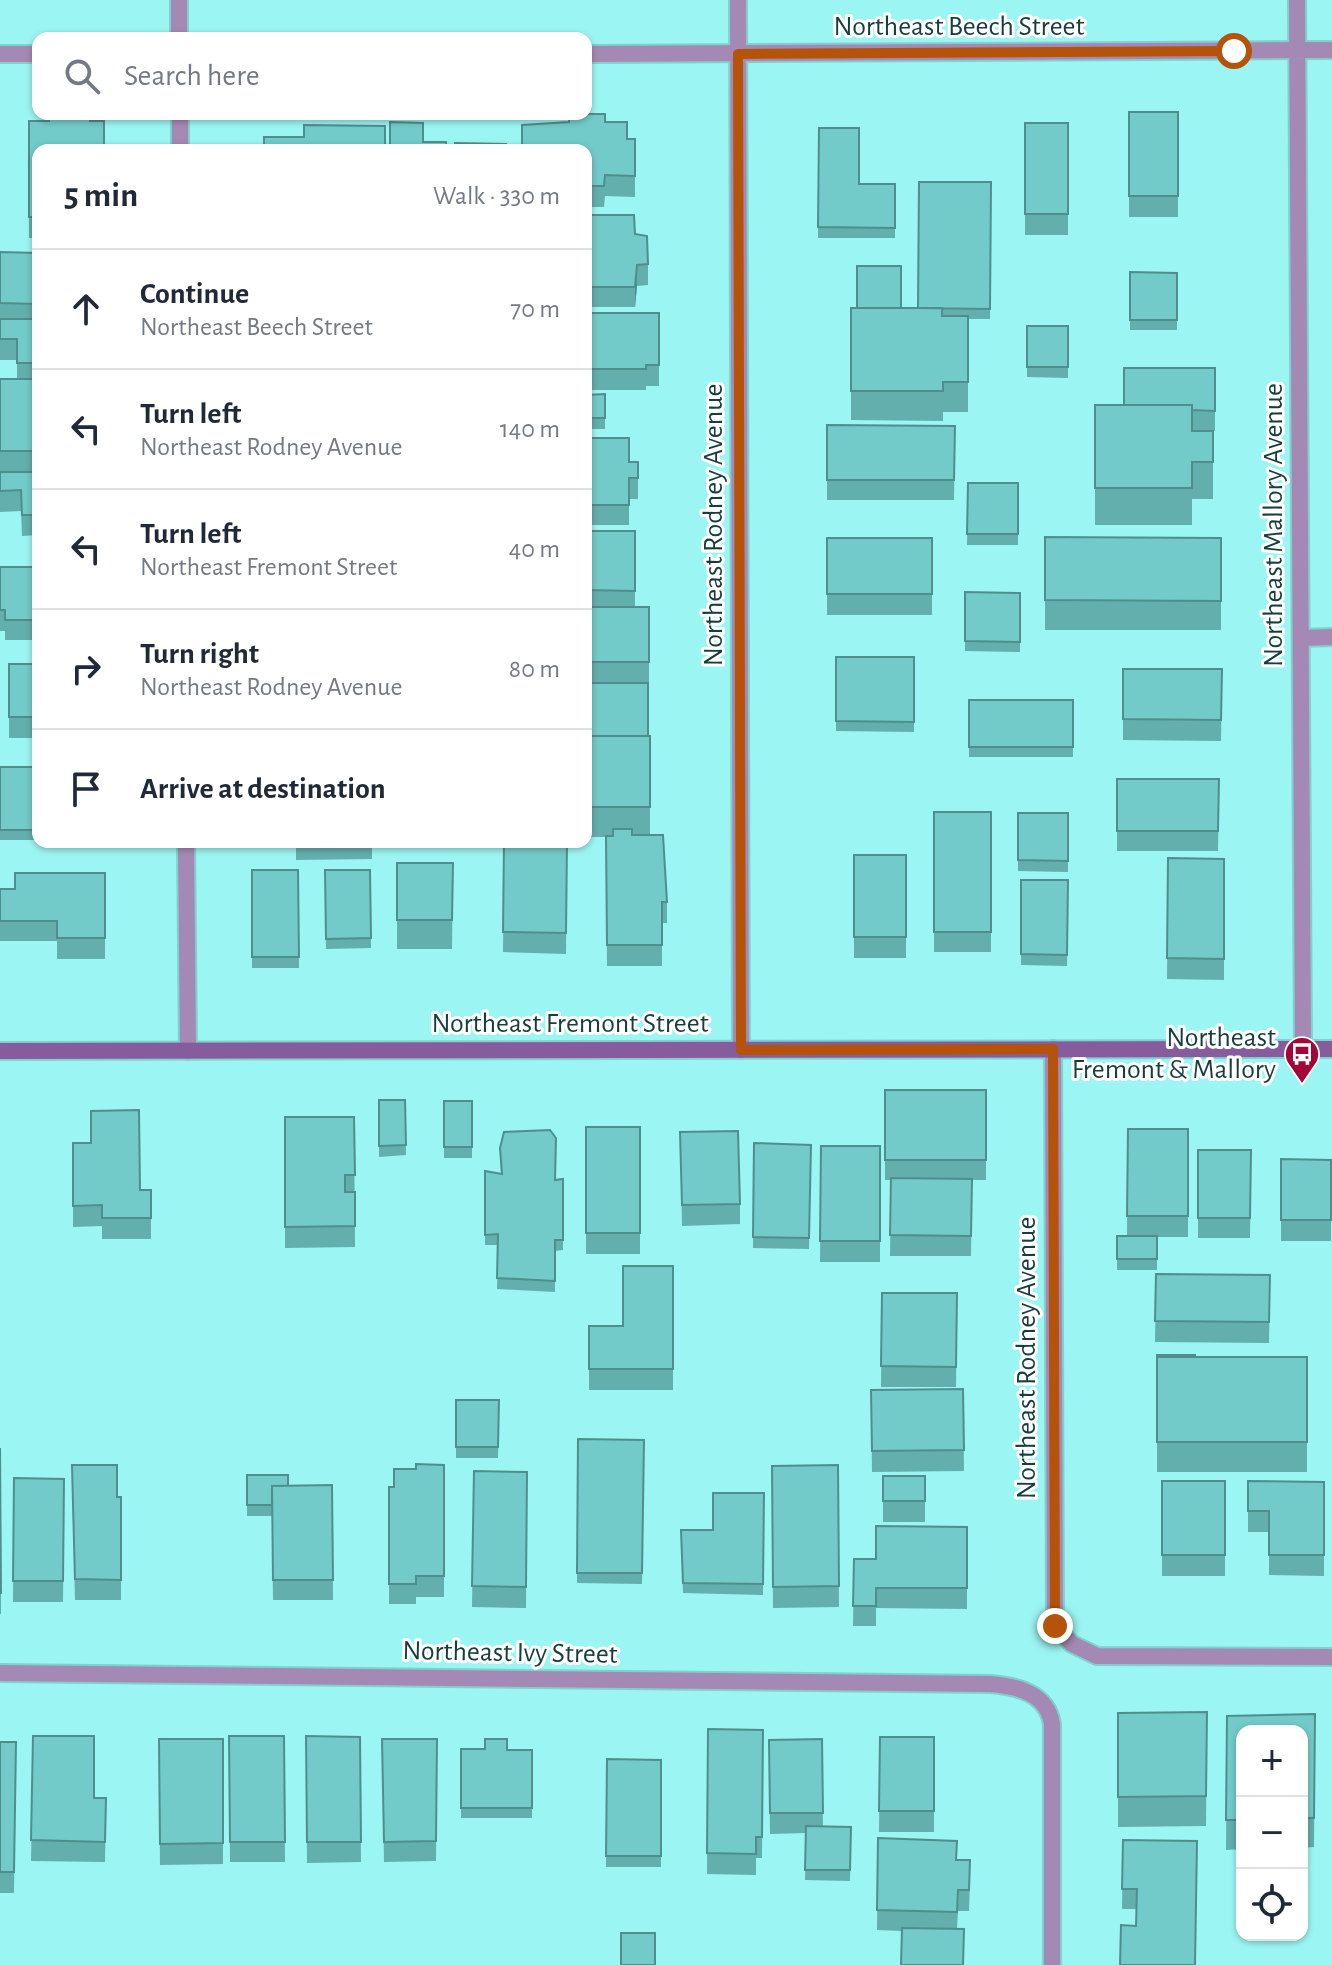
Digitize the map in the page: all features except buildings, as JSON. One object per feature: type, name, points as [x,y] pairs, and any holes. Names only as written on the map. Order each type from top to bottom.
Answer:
[{"type":"main road","name":"Northeast Fremont Street","points":[[0,1051],[1332,1049]]},
{"type":"street","points":[[179,0],[179,32]]},
{"type":"street","name":"Northeast Rodney Avenue","points":[[738,0],[741,1050]]},
{"type":"street","name":"Northeast Mallory Avenue","points":[[1297,0],[1303,1049]]},
{"type":"street","name":"Northeast Beech Street","points":[[592,54],[1332,50]]},
{"type":"street","points":[[0,54],[32,54]]},
{"type":"street","points":[[180,120],[180,144]]},
{"type":"street","points":[[1301,638],[1332,637]]},
{"type":"street","points":[[186,848],[188,1051]]},
{"type":"street","name":"Northeast Rodney Avenue","points":[[1053,1049],[1055,1626],[1062,1636],[1085,1652],[1110,1657],[1332,1657]]},
{"type":"street","name":"Northeast Ivy Street","points":[[0,1673],[990,1684],[1020,1688],[1041,1702],[1052,1724],[1052,1965]]},
{"type":"place","name":"Northeast Fremont & Mallory","points":[[1302,1085]]},
{"type":"route","points":[[1055,1626],[1053,1049],[741,1050],[738,54],[1234,51]]}]
